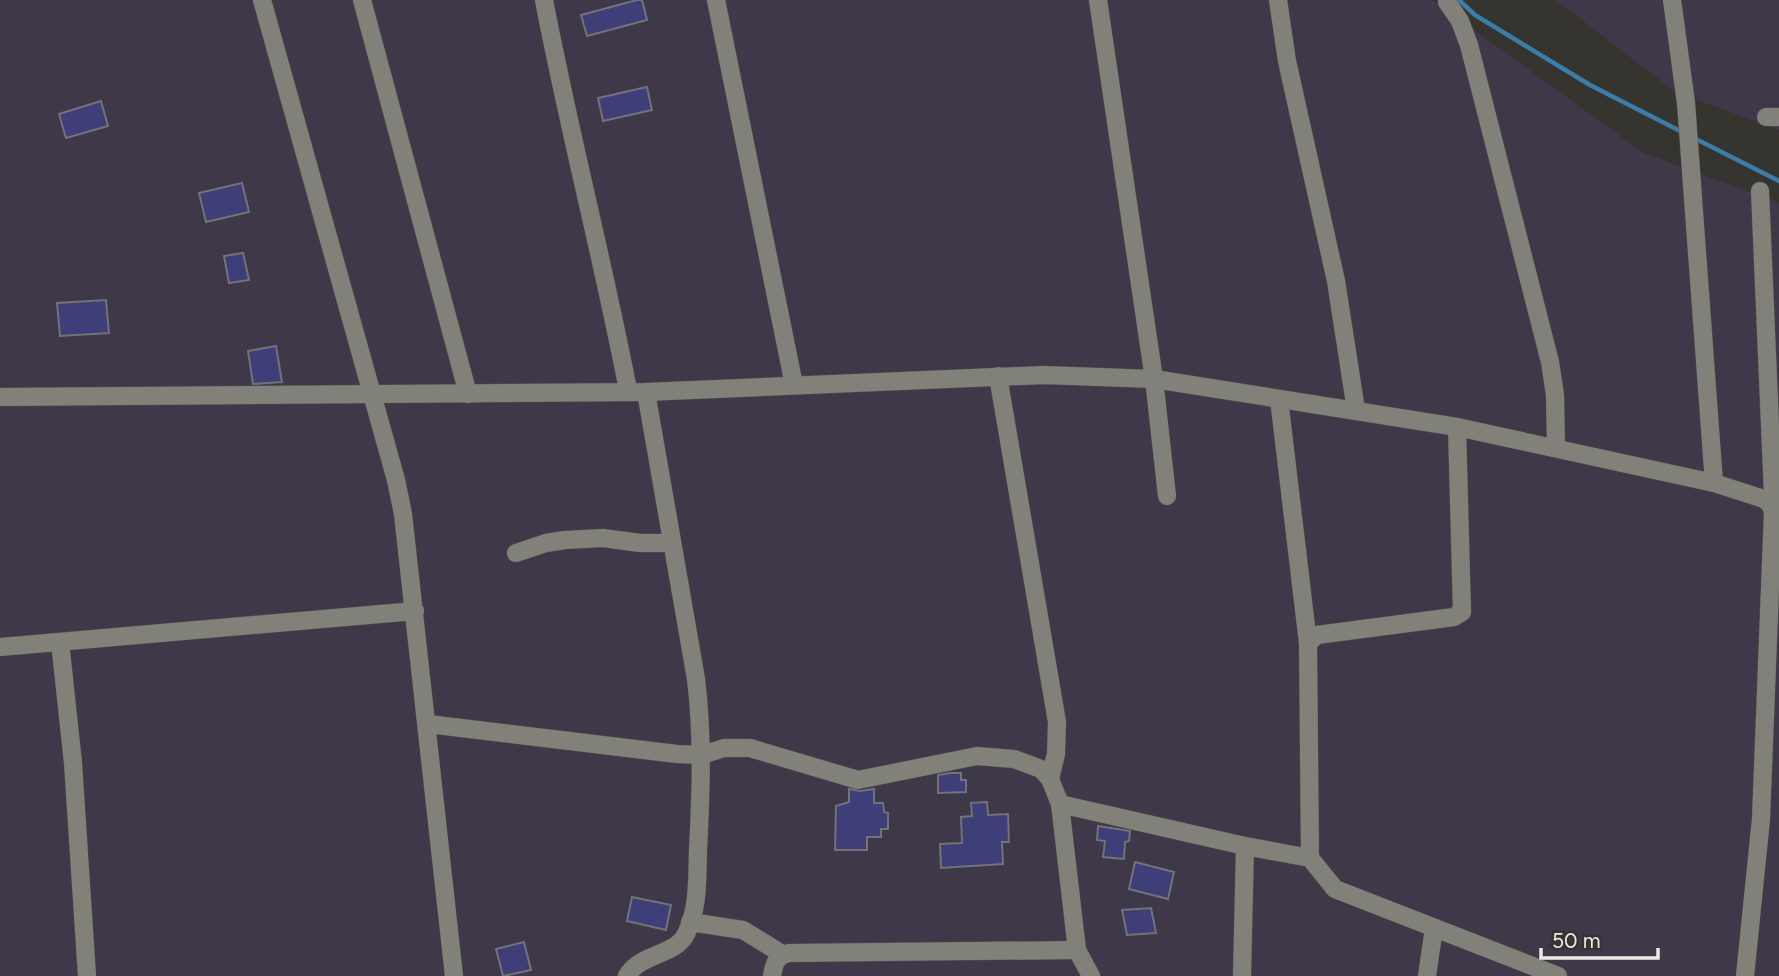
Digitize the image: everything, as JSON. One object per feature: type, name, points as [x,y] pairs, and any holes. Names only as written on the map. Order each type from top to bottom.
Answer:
[{"type":"street","points":[[262,0],[396,480],[403,514],[454,976]]},
{"type":"street","points":[[362,0],[468,394]]},
{"type":"street","points":[[544,0],[611,297],[637,391],[672,543],[696,679],[702,755],[696,901],[685,936],[680,942],[639,963],[628,976]]},
{"type":"street","points":[[716,0],[794,384]]},
{"type":"street","points":[[1098,0],[1154,379],[1167,496]]},
{"type":"street","points":[[1278,0],[1287,61],[1336,281],[1356,410]]},
{"type":"street","points":[[1672,0],[1686,103],[1714,483]]},
{"type":"street","points":[[1447,2],[1460,21],[1469,46],[1550,362],[1555,395],[1556,447]]},
{"type":"street","points":[[1760,191],[1774,418],[1773,495],[1770,503]]},
{"type":"street","points":[[0,397],[637,391],[998,376],[1100,375],[1154,379],[1457,427],[1714,483],[1764,499],[1770,503],[1773,511],[1761,819],[1745,976]]},
{"type":"street","points":[[998,376],[1057,722],[1056,754],[1050,779]]},
{"type":"street","points":[[1279,399],[1308,643],[1310,858],[1335,889],[1558,976]]},
{"type":"street","points":[[1308,643],[1317,635],[1454,617],[1462,612],[1457,427]]},
{"type":"street","points":[[516,553],[565,540],[603,538],[640,543],[672,543]]},
{"type":"street","points":[[0,647],[415,611]]},
{"type":"street","points":[[60,642],[73,763],[87,976]]},
{"type":"street","points":[[428,724],[677,754],[702,755],[724,748],[750,748],[778,754],[858,780],[976,755],[1014,758],[1041,769],[1050,779],[1060,804],[1077,950],[1091,976]]},
{"type":"street","points":[[1060,804],[1310,858]]},
{"type":"street","points":[[1242,976],[1245,846]]},
{"type":"street","points":[[690,922],[743,930],[782,954],[1077,950]]},
{"type":"street","points":[[1427,976],[1434,928]]},
{"type":"street","points":[[772,976],[774,964],[782,954]]},
{"type":"shaded area","points":[[0,0],[1433,0],[1644,153],[1779,203],[1779,976],[0,976]]},
{"type":"shaded area","points":[[1556,0],[1779,0],[1779,130],[1675,92]]},
{"type":"building","points":[[642,0],[647,20],[587,36],[581,15]]},
{"type":"building","points":[[647,87],[652,110],[603,121],[598,98]]},
{"type":"building","points":[[101,101],[108,126],[66,138],[59,114]]},
{"type":"building","points":[[242,183],[249,212],[206,222],[199,193]]},
{"type":"building","points":[[243,253],[249,280],[229,283],[224,256]]},
{"type":"building","points":[[106,300],[109,333],[60,336],[57,303]]},
{"type":"building","points":[[276,346],[282,382],[253,384],[248,351]]},
{"type":"building","points":[[961,773],[961,780],[966,780],[966,792],[938,793],[938,775]]},
{"type":"building","points":[[849,789],[874,789],[874,803],[883,803],[884,812],[888,813],[888,829],[881,829],[881,837],[867,837],[867,850],[835,850],[836,806],[849,802]]},
{"type":"building","points":[[987,802],[988,815],[1008,814],[1009,842],[1002,842],[1003,864],[941,868],[940,844],[962,843],[961,817],[972,816],[971,803]]},
{"type":"building","points":[[1098,826],[1130,831],[1129,841],[1125,842],[1124,859],[1103,857],[1105,841],[1097,840]]},
{"type":"building","points":[[1135,862],[1174,872],[1168,899],[1129,889]]},
{"type":"building","points":[[632,897],[671,905],[666,930],[627,921]]},
{"type":"building","points":[[1151,908],[1156,933],[1127,935],[1122,910]]},
{"type":"building","points":[[524,942],[531,970],[503,976],[496,949]]},
{"type":"waterway","points":[[1459,0],[1475,15],[1590,85],[1684,133]]},
{"type":"waterway","points":[[1692,137],[1779,181]]}]
